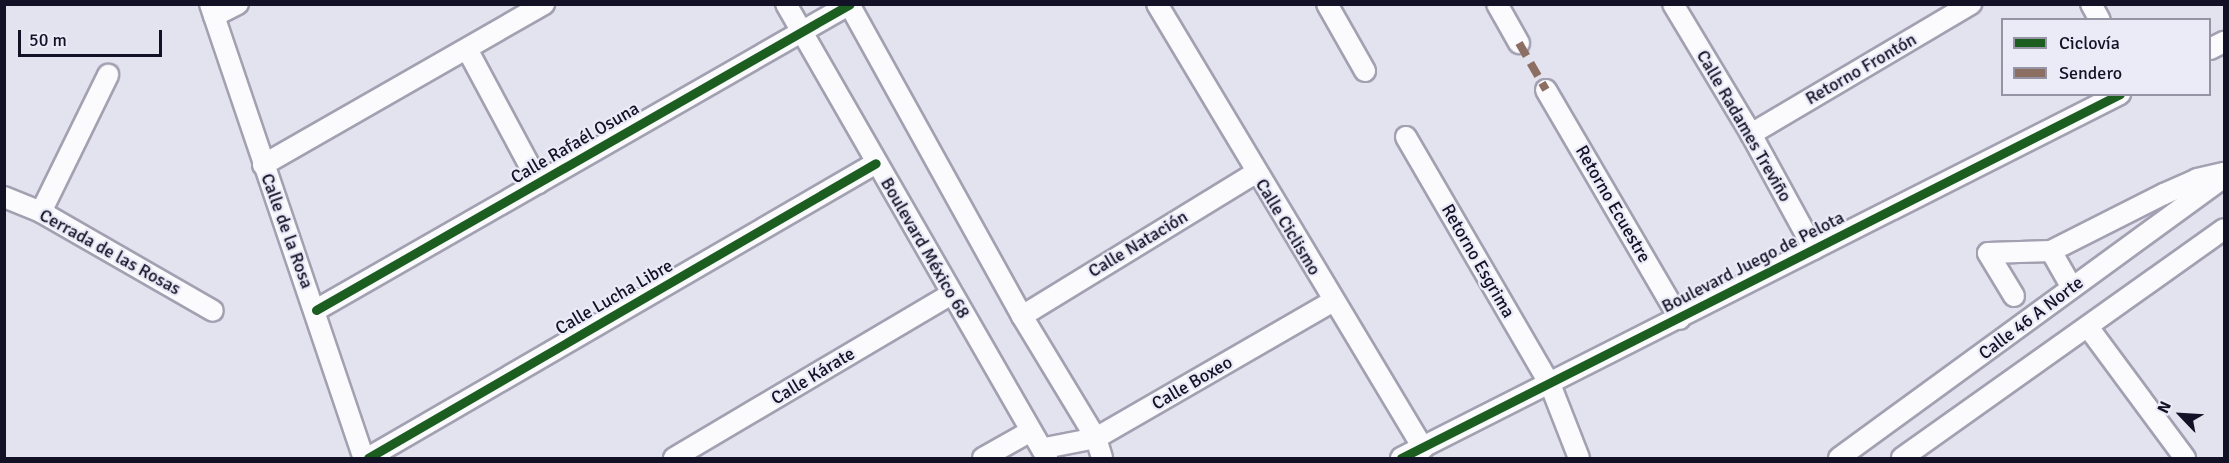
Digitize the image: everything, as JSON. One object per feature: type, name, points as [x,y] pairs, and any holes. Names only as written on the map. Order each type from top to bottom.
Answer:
[{"type":"street","points":[[212,10],[238,4]]},
{"type":"street","points":[[263,165],[544,4]]},
{"type":"street","name":"Boulevard México 68","points":[[786,4],[951,294],[1046,453]]},
{"type":"street","name":"Calle Ciclismo","points":[[1157,4],[1255,173],[1423,448]]},
{"type":"street","points":[[1327,4],[1365,71]]},
{"type":"street","points":[[1497,4],[1519,43]]},
{"type":"street","name":"Retorno Frontón","points":[[1751,134],[1971,4]]},
{"type":"street","points":[[2091,4],[2099,18]]},
{"type":"street","points":[[850,5],[1022,316],[1096,438],[1102,459]]},
{"type":"street","name":"Calle Rafaél Osuna","points":[[316,310],[850,5]]},
{"type":"street","name":"Calle Radames Treviño","points":[[1682,8],[1814,249]]},
{"type":"street","name":"Calle de la Rosa","points":[[212,10],[263,165],[316,310],[366,459]]},
{"type":"street","points":[[467,49],[539,183]]},
{"type":"street","points":[[41,212],[108,75]]},
{"type":"street","name":"Retorno Ecuestre","points":[[1546,90],[1680,319]]},
{"type":"street","name":"Boulevard Juego de Pelota","points":[[1401,459],[2116,96]]},
{"type":"street","name":"Retorno Esgrima","points":[[1406,137],[1550,384],[1579,459]]},
{"type":"street","name":"Calle Lucha Libre","points":[[366,459],[876,163]]},
{"type":"street","name":"Calle Natación","points":[[1022,316],[1255,173]]},
{"type":"street","points":[[2014,296],[1988,252],[2051,251],[2197,179],[2224,175]]},
{"type":"street","name":"Calle 46 A Norte","points":[[1839,459],[2019,329],[2072,286],[2224,175]]},
{"type":"street","name":"Cerrada de las Rosas","points":[[4,197],[41,212],[213,311]]},
{"type":"street","points":[[1902,459],[2224,230]]},
{"type":"street","points":[[2051,251],[2072,286]]},
{"type":"street","name":"Calle Kárate","points":[[674,459],[951,294]]},
{"type":"street","name":"Calle Boxeo","points":[[1046,453],[1096,438],[1333,301]]},
{"type":"street","points":[[2088,327],[2185,459]]},
{"type":"street","points":[[983,459],[1031,431]]},
{"type":"marked path","points":[[1519,43],[1546,90]]},
{"type":"cycle path","points":[[316,310],[850,4]]},
{"type":"cycle path","points":[[1401,458],[2116,96]]},
{"type":"cycle path","points":[[368,458],[876,163]]}]
